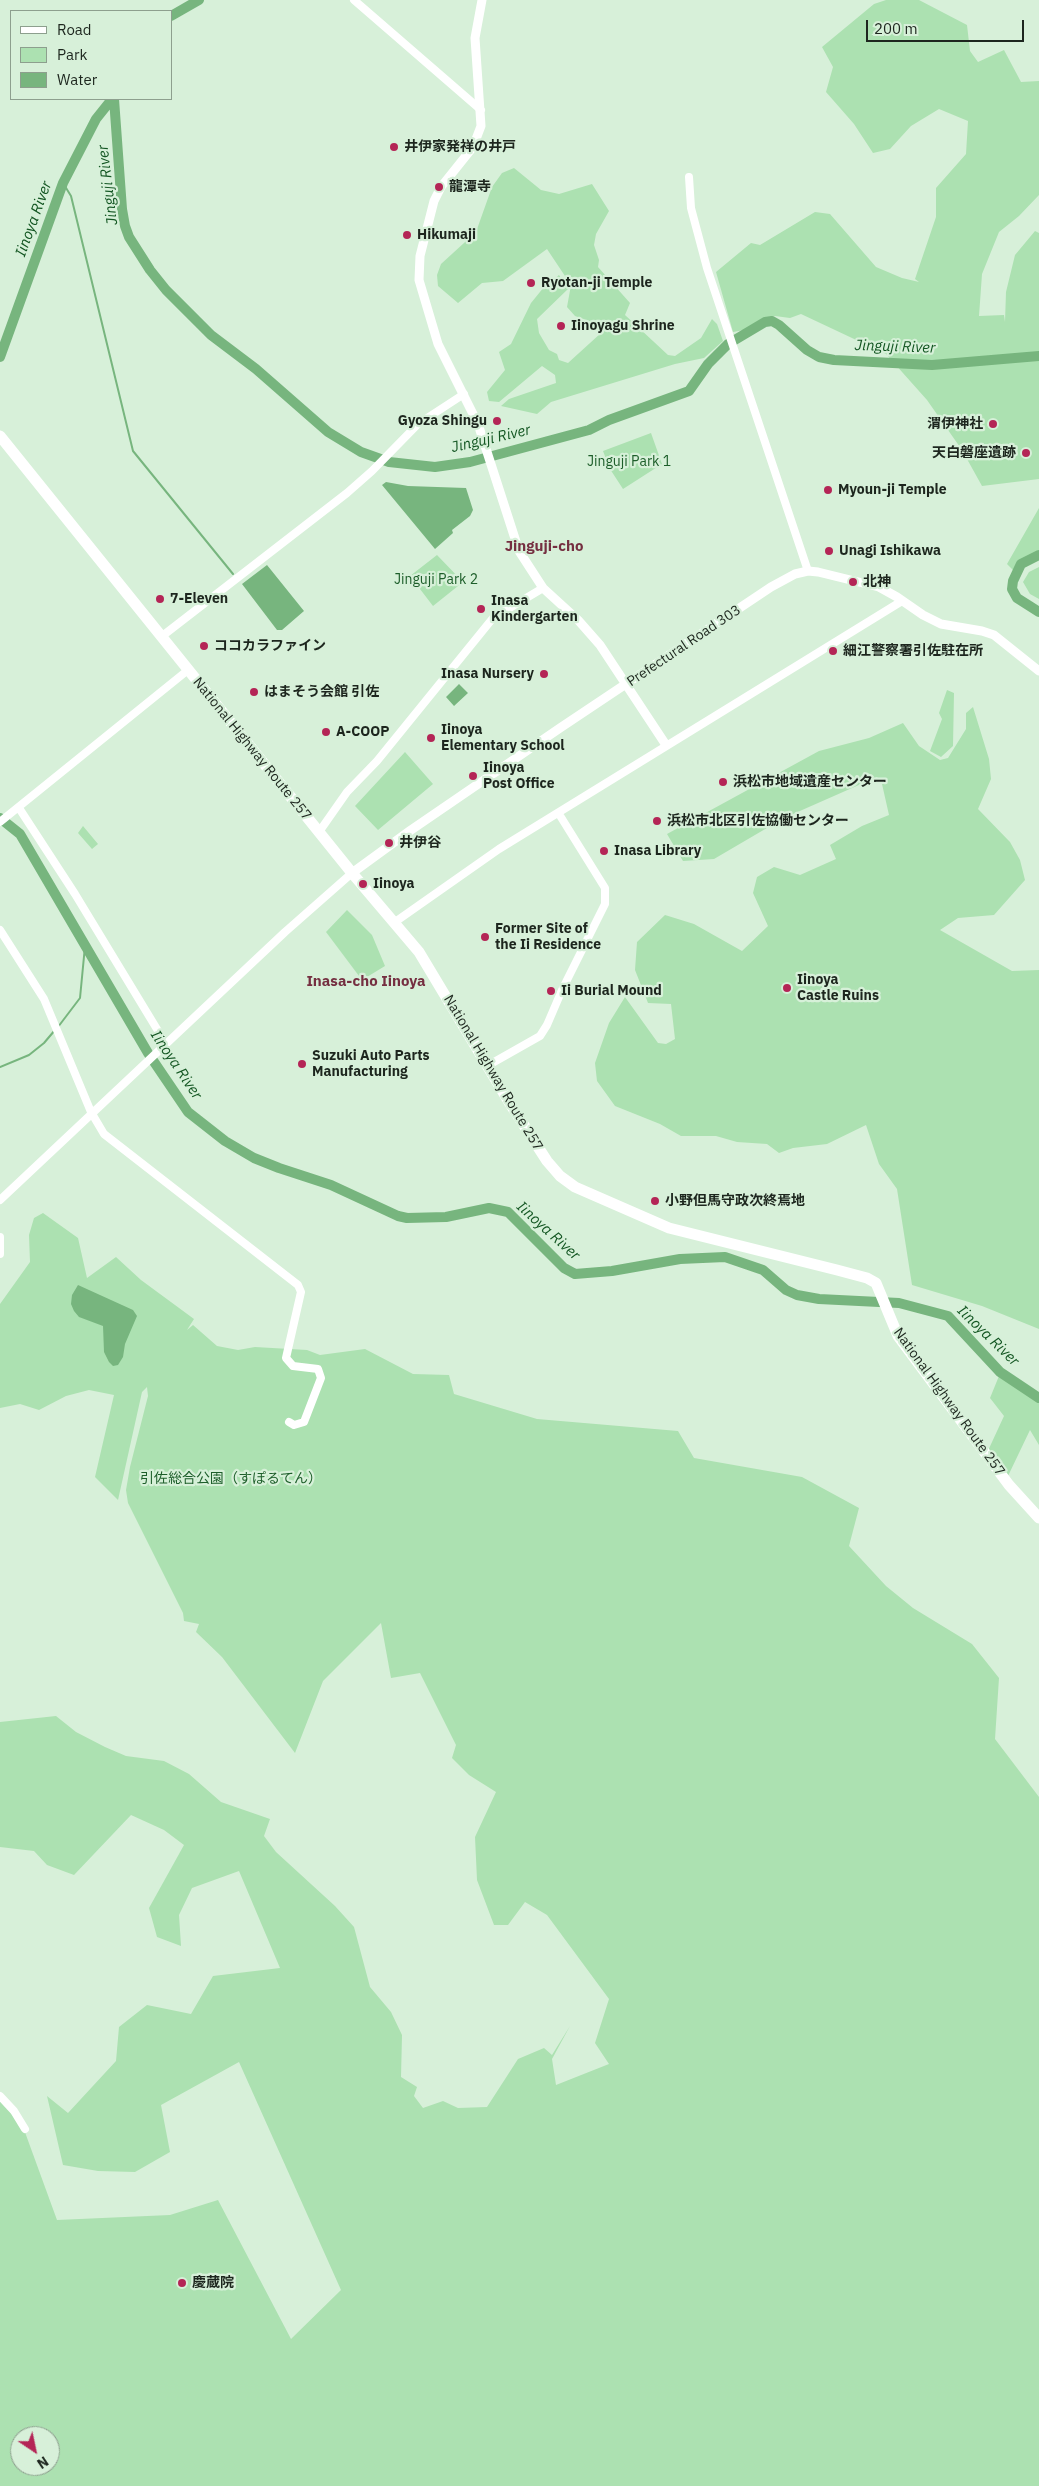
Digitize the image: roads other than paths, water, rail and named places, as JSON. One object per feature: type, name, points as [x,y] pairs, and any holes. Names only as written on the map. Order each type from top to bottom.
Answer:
[{"type":"highway","name":"National Highway Route 257","points":[[0,436],[424,960],[487,1066],[547,1161],[560,1176],[575,1187],[669,1228],[867,1278],[876,1283],[898,1336],[1009,1485],[1039,1518]]},
{"type":"main road","points":[[482,0],[475,38],[482,110],[481,126],[473,148],[441,187],[434,202],[420,256],[420,280],[438,344],[464,394],[483,439],[519,551],[544,588],[578,620],[600,645],[666,746]]},
{"type":"main road","points":[[808,571],[879,587],[902,600],[922,616],[941,624],[994,635],[1039,671]]},
{"type":"main road","name":"Prefectural Road 303","points":[[352,873],[411,830],[771,587],[790,577],[808,571]]},
{"type":"street","points":[[354,0],[482,110]]},
{"type":"street","points":[[689,178],[691,208],[728,330],[808,571]]},
{"type":"street","points":[[161,637],[372,471],[418,424],[464,394]]},
{"type":"street","points":[[319,832],[347,792],[388,748],[484,628],[500,613],[544,588]]},
{"type":"street","points":[[395,922],[499,849],[559,814],[902,600]]},
{"type":"street","points":[[0,822],[188,670]]},
{"type":"street","points":[[17,809],[75,894],[163,1046]]},
{"type":"street","points":[[487,1066],[540,1036],[547,1026],[562,990],[605,904],[606,895],[604,888],[559,814]]},
{"type":"street","points":[[0,1200],[285,932],[352,873]]},
{"type":"street","points":[[0,930],[32,979],[60,1034],[98,1126],[110,1141],[298,1285],[301,1292],[286,1358],[293,1366],[318,1370],[321,1382],[312,1398],[304,1422],[294,1425],[289,1422]]},
{"type":"street","points":[[0,1237],[0,1254]]},
{"type":"street","points":[[0,2096],[14,2111],[26,2129]]},
{"type":"water","points":[[386,482],[408,486],[466,488],[473,510],[470,516],[452,530],[453,533],[435,549],[382,485]]},
{"type":"water","points":[[267,565],[304,611],[282,630],[277,630],[242,584]]},
{"type":"water","points":[[459,684],[468,693],[454,706],[446,697]]},
{"type":"water","points":[[78,1285],[133,1310],[137,1316],[125,1344],[123,1357],[118,1365],[113,1366],[104,1352],[103,1326],[79,1317],[74,1311],[71,1304],[72,1295]]},
{"type":"waterway","name":"Iinoya River","points":[[172,15],[199,0]]},
{"type":"waterway","name":"Iinoya River","points":[[0,357],[63,183],[96,119],[111,100]]},
{"type":"waterway","name":"Jinguji River","points":[[114,100],[122,209],[125,226],[129,237],[150,270],[166,290],[211,335],[256,369],[328,432],[361,452],[389,462],[435,467],[470,462],[589,430],[609,420],[689,391],[708,364],[728,344],[765,322],[772,321],[779,325],[807,350],[819,357],[834,360],[932,365],[1039,356]]},
{"type":"waterway","points":[[63,183],[71,196],[133,451],[233,574]]},
{"type":"waterway","points":[[1039,555],[1021,564],[1013,581],[1012,589],[1017,598],[1039,612]]},
{"type":"waterway","name":"Iinoya River","points":[[0,818],[20,834],[148,1053],[188,1112],[225,1141],[254,1158],[331,1185],[398,1216],[407,1218],[446,1217],[489,1208],[508,1212],[564,1268],[575,1274],[612,1271],[680,1259],[725,1257],[763,1270],[786,1290],[797,1295],[819,1299],[899,1303],[948,1316],[1000,1372],[1039,1398]]},
{"type":"waterway","points":[[58,1027],[80,998],[85,946]]},
{"type":"waterway","points":[[0,1067],[29,1055],[44,1043],[55,1030]]},
{"type":"place","name":"井伊家発祥の井戸","points":[[394,147]]},
{"type":"place","name":"龍潭寺","points":[[439,187]]},
{"type":"place","name":"Hikumaji","points":[[407,235]]},
{"type":"place","name":"Ryotan-ji Temple","points":[[531,283]]},
{"type":"place","name":"Iinoyagu Shrine","points":[[561,326]]},
{"type":"place","name":"Gyoza Shingu","points":[[497,421]]},
{"type":"place","name":"渭伊神社","points":[[993,424]]},
{"type":"place","name":"天白磐座遺跡","points":[[1026,453]]},
{"type":"place","name":"Myoun-ji Temple","points":[[828,490]]},
{"type":"place","name":"Unagi Ishikawa","points":[[829,551]]},
{"type":"place","name":"北神","points":[[853,582]]},
{"type":"place","name":"7-Eleven","points":[[160,599]]},
{"type":"place","name":"Inasa Kindergarten","points":[[481,609]]},
{"type":"place","name":"ココカラファイン","points":[[204,646]]},
{"type":"place","name":"細江警察署引佐駐在所","points":[[833,651]]},
{"type":"place","name":"Inasa Nursery","points":[[544,674]]},
{"type":"place","name":"はまそう会館 引佐","points":[[254,692]]},
{"type":"place","name":"A-COOP","points":[[326,732]]},
{"type":"place","name":"Iinoya Elementary School","points":[[431,738]]},
{"type":"place","name":"Iinoya Post Office","points":[[473,776]]},
{"type":"place","name":"浜松市地域遺産センター","points":[[723,782]]},
{"type":"place","name":"浜松市北区引佐協働センター","points":[[657,821]]},
{"type":"place","name":"井伊谷","points":[[389,843]]},
{"type":"place","name":"Inasa Library","points":[[604,851]]},
{"type":"place","name":"Iinoya","points":[[363,884]]},
{"type":"place","name":"Former Site of the Ii Residence","points":[[485,937]]},
{"type":"place","name":"Iinoya Castle Ruins","points":[[787,988]]},
{"type":"place","name":"Ii Burial Mound","points":[[551,991]]},
{"type":"place","name":"Suzuki Auto Parts Manufacturing","points":[[302,1064]]},
{"type":"place","name":"小野但馬守政次終焉地","points":[[655,1201]]},
{"type":"place","name":"慶蔵院","points":[[182,2283]]},
{"type":"district","name":"Jinguji-cho","points":[[544,547]]},
{"type":"district","name":"Inasa-cho Iinoya","points":[[366,982]]},
{"type":"park label","name":"Jinguji Park 1","points":[[629,462]]},
{"type":"park label","name":"Jinguji Park 2","points":[[436,580]]},
{"type":"park label","name":"引佐総合公園（すぽるてん）","points":[[231,1479]]}]
